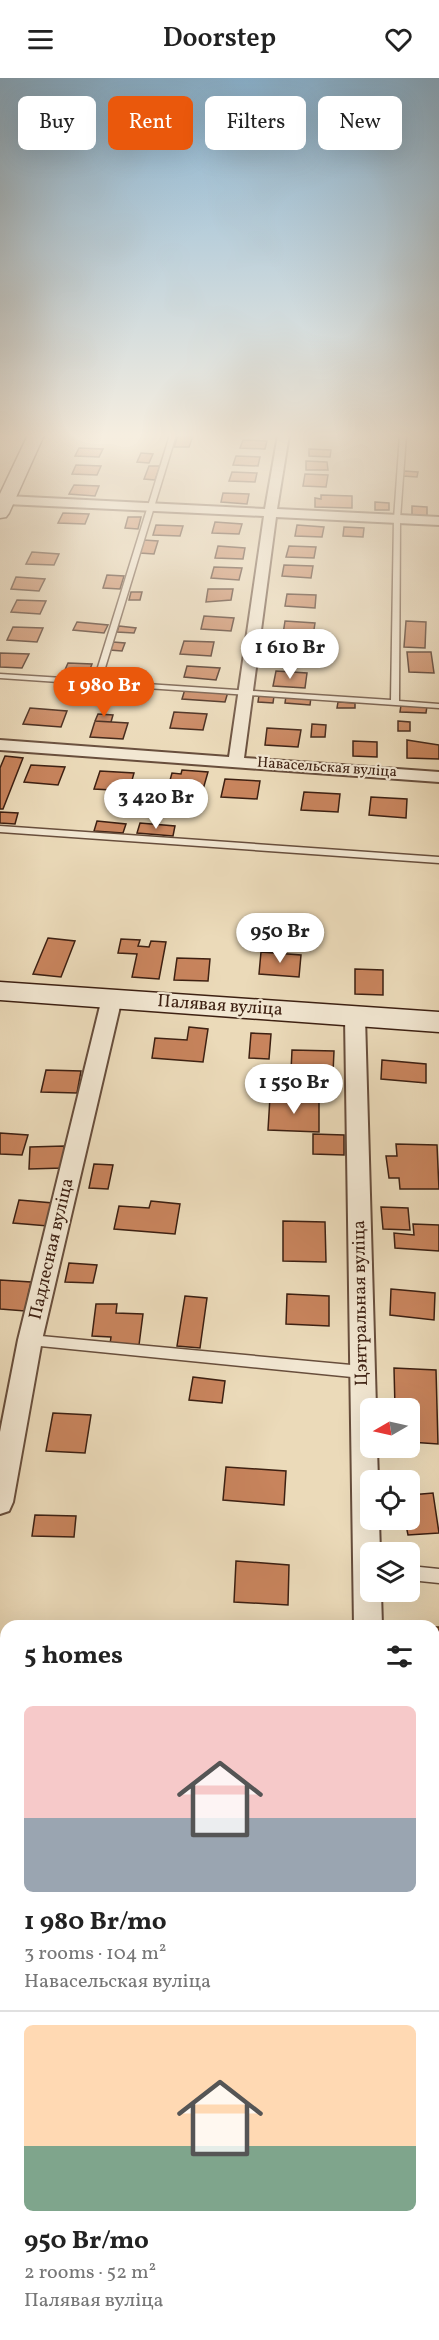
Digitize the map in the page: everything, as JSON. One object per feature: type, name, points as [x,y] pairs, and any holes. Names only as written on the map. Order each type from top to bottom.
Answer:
[{"type":"main road","name":"Палявая вуліца","points":[[0,991],[439,1022]]},
{"type":"street","points":[[236,762],[266,541]]},
{"type":"street","name":"Навасельская вуліца","points":[[0,745],[439,777]]},
{"type":"street","name":"Падлесная вуліца","points":[[0,1502],[30,1340],[112,998]]},
{"type":"street","name":"Цэнтральная вуліца","points":[[355,1017],[368,1542]]},
{"type":"street","name":"Цэнтральная вуліца","points":[[368,1602],[368,1620]]},
{"type":"lane","points":[[97,682],[140,541]]},
{"type":"lane","points":[[395,702],[397,541]]},
{"type":"lane","points":[[0,676],[439,706]]},
{"type":"lane","points":[[0,829],[439,860]]},
{"type":"lane","points":[[30,1340],[363,1372]]},
{"type":"lane","points":[[420,1574],[439,1576]]},
{"type":"building","points":[[144,541],[158,541],[154,554],[140,553]]},
{"type":"building","points":[[218,546],[245,548],[243,559],[215,558]]},
{"type":"building","points":[[289,546],[316,547],[314,558],[286,557]]},
{"type":"building","points":[[32,552],[59,554],[54,565],[26,564]]},
{"type":"building","points":[[284,565],[313,566],[311,578],[282,576]]},
{"type":"building","points":[[214,567],[242,568],[239,580],[211,578]]},
{"type":"building","points":[[107,575],[124,576],[120,589],[103,588]]},
{"type":"building","points":[[16,577],[45,579],[39,591],[11,589]]},
{"type":"building","points":[[208,589],[233,589],[231,600],[206,602]]},
{"type":"building","points":[[131,592],[142,592],[140,600],[129,600]]},
{"type":"building","points":[[287,594],[316,595],[315,608],[285,606]]},
{"type":"building","points":[[17,600],[46,601],[40,614],[11,612]]},
{"type":"building","points":[[204,616],[234,618],[231,631],[201,629]]},
{"type":"building","points":[[285,621],[315,623],[313,636],[283,634]]},
{"type":"building","points":[[406,621],[426,622],[425,648],[404,647]]},
{"type":"building","points":[[77,622],[108,625],[104,633],[73,630]]},
{"type":"building","points":[[119,626],[136,628],[134,633],[117,632]]},
{"type":"building","points":[[13,627],[43,628],[37,642],[7,640]]},
{"type":"building","points":[[184,641],[214,642],[211,656],[180,654]]},
{"type":"building","points":[[113,642],[125,643],[122,651],[110,650]]},
{"type":"building","points":[[279,646],[304,647],[304,655],[278,654]]},
{"type":"building","points":[[407,652],[431,652],[434,673],[409,672]]},
{"type":"building","points":[[0,653],[29,654],[22,668],[0,667]]},
{"type":"building","points":[[68,663],[92,664],[88,674],[64,672]]},
{"type":"building","points":[[187,666],[220,668],[216,680],[184,677]]},
{"type":"building","points":[[276,671],[307,673],[305,688],[273,686]]},
{"type":"building","points":[[108,685],[147,688],[145,695],[105,692]]},
{"type":"building","points":[[185,689],[228,692],[225,702],[182,699]]},
{"type":"building","points":[[259,695],[274,696],[273,703],[258,702]]},
{"type":"building","points":[[286,696],[311,697],[310,705],[285,703]]},
{"type":"building","points":[[338,702],[355,703],[355,708],[337,708]]},
{"type":"building","points":[[401,705],[427,706],[426,713],[400,712]]},
{"type":"building","points":[[30,708],[67,711],[61,727],[23,724]]},
{"type":"building","points":[[174,712],[207,714],[203,730],[170,728]]},
{"type":"building","points":[[98,714],[113,715],[111,722],[95,721]]},
{"type":"building","points":[[95,721],[128,723],[123,739],[90,737]]},
{"type":"building","points":[[398,721],[410,722],[410,731],[398,731]]},
{"type":"building","points":[[312,724],[326,725],[325,737],[311,737]]},
{"type":"building","points":[[267,728],[301,730],[298,747],[265,745]]},
{"type":"building","points":[[407,740],[439,745],[439,759],[407,758]]},
{"type":"building","points":[[353,741],[377,742],[377,757],[353,756]]},
{"type":"building","points":[[5,756],[23,758],[3,809],[0,809],[0,768]]},
{"type":"building","points":[[31,765],[65,767],[58,785],[24,782]]},
{"type":"building","points":[[182,770],[208,772],[202,793],[167,791],[172,773],[181,774]]},
{"type":"building","points":[[100,771],[134,773],[129,791],[94,789]]},
{"type":"building","points":[[225,779],[260,781],[257,799],[221,797]]},
{"type":"building","points":[[304,792],[340,794],[338,812],[301,810]]},
{"type":"building","points":[[371,797],[407,799],[406,818],[369,815]]},
{"type":"building","points":[[0,812],[18,813],[15,824],[0,823]]},
{"type":"building","points":[[97,821],[126,824],[123,833],[94,831]]},
{"type":"building","points":[[140,823],[175,826],[173,836],[137,833]]},
{"type":"building","points":[[48,938],[75,941],[61,977],[33,974]]},
{"type":"building","points":[[121,939],[140,940],[138,946],[149,947],[151,941],[166,942],[159,979],[132,977],[137,954],[118,953]]},
{"type":"building","points":[[261,952],[301,955],[299,977],[259,974]]},
{"type":"building","points":[[177,958],[210,959],[208,981],[174,980]]},
{"type":"building","points":[[355,969],[383,970],[383,995],[355,994]]},
{"type":"building","points":[[189,1027],[208,1029],[203,1062],[152,1058],[155,1038],[187,1040]]},
{"type":"building","points":[[251,1033],[271,1034],[269,1059],[249,1058]]},
{"type":"building","points":[[292,1050],[334,1051],[333,1073],[291,1071]]},
{"type":"building","points":[[382,1060],[426,1064],[426,1083],[381,1079]]},
{"type":"building","points":[[46,1070],[81,1071],[77,1093],[41,1092]]},
{"type":"building","points":[[270,1097],[319,1100],[319,1132],[268,1130]]},
{"type":"building","points":[[0,1133],[28,1135],[22,1155],[0,1154]]},
{"type":"building","points":[[313,1134],[344,1135],[344,1155],[313,1154]]},
{"type":"building","points":[[396,1144],[437,1145],[439,1189],[400,1189],[399,1178],[389,1178],[386,1156],[397,1156]]},
{"type":"building","points":[[64,1146],[63,1168],[29,1169],[30,1147]]},
{"type":"building","points":[[94,1164],[113,1165],[108,1189],[89,1188]]},
{"type":"building","points":[[19,1200],[53,1203],[48,1226],[13,1223]]},
{"type":"building","points":[[151,1201],[180,1204],[175,1234],[114,1229],[119,1206],[149,1208]]},
{"type":"building","points":[[381,1207],[408,1208],[410,1230],[383,1229]]},
{"type":"building","points":[[283,1221],[325,1222],[326,1262],[283,1261]]},
{"type":"building","points":[[413,1224],[439,1225],[439,1251],[395,1248],[394,1233],[414,1235]]},
{"type":"building","points":[[69,1263],[97,1265],[93,1283],[65,1282]]},
{"type":"building","points":[[0,1280],[31,1282],[25,1311],[0,1309]]},
{"type":"building","points":[[391,1289],[435,1293],[434,1320],[390,1315]]},
{"type":"building","points":[[287,1294],[329,1296],[329,1326],[286,1324]]},
{"type":"building","points":[[185,1296],[207,1298],[200,1348],[177,1346]]},
{"type":"building","points":[[96,1304],[117,1304],[116,1313],[143,1314],[139,1345],[110,1344],[111,1337],[92,1336]]},
{"type":"building","points":[[394,1368],[436,1370],[438,1444],[420,1443],[420,1398],[395,1398]]},
{"type":"building","points":[[193,1377],[225,1381],[222,1403],[189,1400]]},
{"type":"building","points":[[53,1413],[91,1415],[85,1453],[46,1451]]},
{"type":"building","points":[[226,1467],[286,1471],[284,1505],[223,1500]]},
{"type":"building","points":[[433,1493],[439,1533],[408,1535],[407,1530],[420,1530],[420,1494]]},
{"type":"building","points":[[35,1515],[76,1516],[74,1537],[32,1536]]},
{"type":"building","points":[[236,1561],[289,1565],[288,1605],[234,1602]]}]
